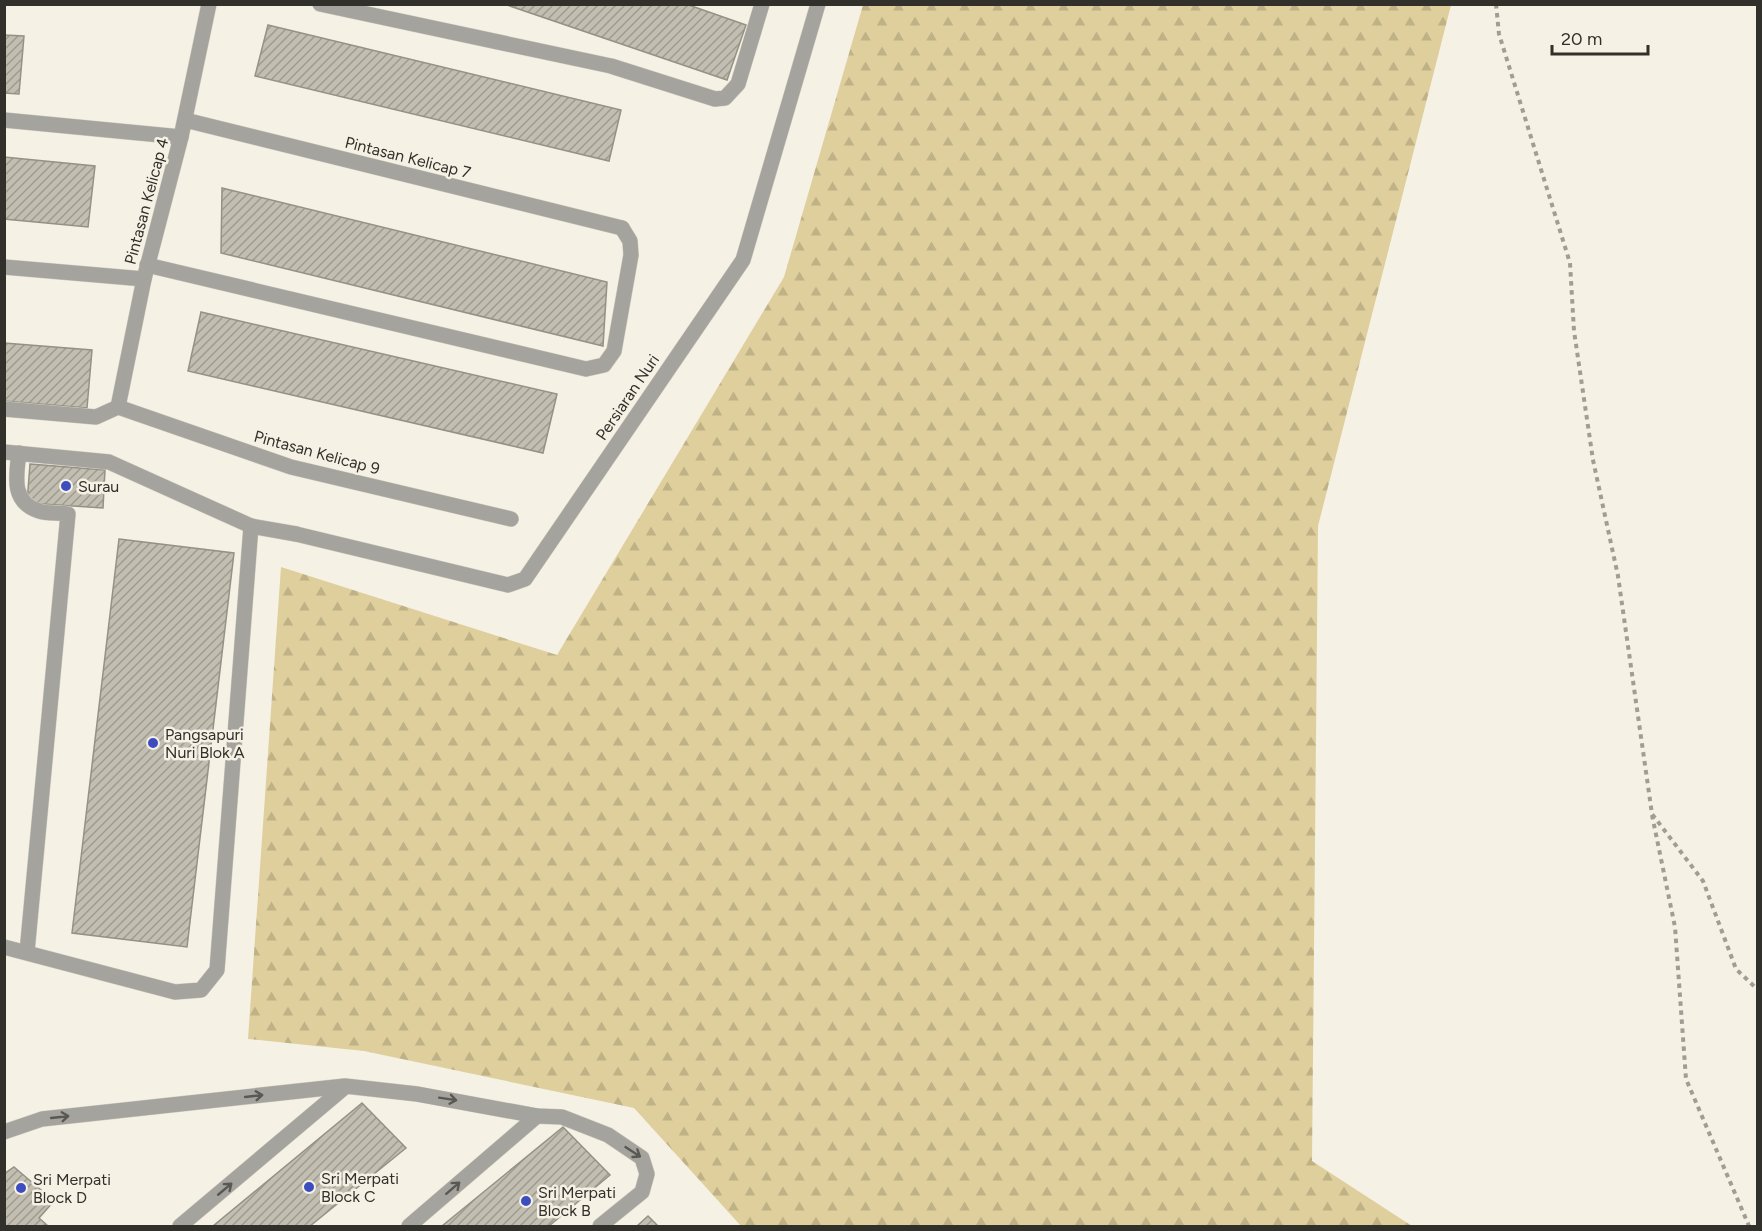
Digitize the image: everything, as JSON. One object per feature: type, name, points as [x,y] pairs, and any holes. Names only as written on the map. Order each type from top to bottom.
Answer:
[{"type":"street","name":"Pintasan Kelicap 4","points":[[118,407],[146,272],[185,120],[208,4]]},
{"type":"street","points":[[320,4],[611,66],[715,99],[725,98],[738,84],[762,4]]},
{"type":"street","name":"Persiaran Nuri","points":[[12,452],[109,462],[251,526],[296,534],[508,585],[525,579],[743,260],[818,4]]},
{"type":"street","points":[[4,120],[181,137]]},
{"type":"street","name":"Pintasan Kelicap 7","points":[[146,272],[586,369],[604,365],[614,351],[631,255],[630,241],[622,228],[185,120]]},
{"type":"street","points":[[4,267],[146,272]]},
{"type":"street","points":[[4,410],[96,417],[118,407]]},
{"type":"street","name":"Pintasan Kelicap 9","points":[[118,407],[291,467],[511,519]]},
{"type":"street","points":[[12,452],[17,493],[26,504],[39,511],[68,514],[27,952]]},
{"type":"street","points":[[4,947],[175,992],[201,990],[217,970],[251,526]]},
{"type":"street","points":[[180,1227],[345,1086]]},
{"type":"street","points":[[4,1132],[42,1119],[345,1086],[461,1101],[537,1116],[562,1118],[608,1136],[642,1158],[647,1174],[642,1192],[600,1227]]},
{"type":"street","points":[[409,1227],[537,1116]]},
{"type":"path","points":[[1496,4],[1499,34],[1570,263],[1574,331],[1593,460],[1618,576],[1652,814],[1675,927],[1686,1079],[1749,1227]]},
{"type":"path","points":[[1652,814],[1703,881],[1736,969],[1758,990]]},
{"type":"green space","points":[[863,5],[1451,5],[1318,526],[1312,1161],[1412,1226],[741,1226],[634,1108],[364,1051],[248,1039],[281,567],[557,655],[784,277]]},
{"type":"building","points":[[504,4],[686,4],[746,25],[727,80]]},
{"type":"building","points":[[268,25],[621,110],[609,161],[255,76]]},
{"type":"building","points":[[4,35],[24,36],[19,94],[4,93]]},
{"type":"building","points":[[4,157],[95,166],[88,227],[4,219]]},
{"type":"building","points":[[222,188],[607,282],[603,346],[221,253]]},
{"type":"building","points":[[201,312],[557,394],[543,453],[188,371]]},
{"type":"building","points":[[4,343],[92,350],[87,408],[4,401]]},
{"type":"building","name":"Surau","points":[[30,464],[105,470],[103,508],[27,503]]},
{"type":"building","name":"Pangsapuri Nuri Blok A","points":[[119,539],[234,553],[187,947],[72,933]]},
{"type":"building","name":"Sri Merpati Block C","points":[[362,1103],[406,1148],[310,1226],[213,1226]]},
{"type":"building","name":"Sri Merpati Block B","points":[[563,1127],[610,1175],[549,1226],[442,1226]]},
{"type":"building","name":"Sri Merpati Block D","points":[[14,1167],[54,1201],[39,1218],[48,1226],[4,1226],[4,1174]]},
{"type":"building","points":[[648,1216],[658,1226],[637,1226]]},
{"type":"place","name":"Surau","points":[[66,486]]},
{"type":"place","name":"Pangsapuri Nuri Blok A","points":[[153,743]]},
{"type":"place","name":"Sri Merpati Block C","points":[[309,1187]]},
{"type":"place","name":"Sri Merpati Block D","points":[[21,1188]]},
{"type":"place","name":"Sri Merpati Block B","points":[[526,1201]]}]
